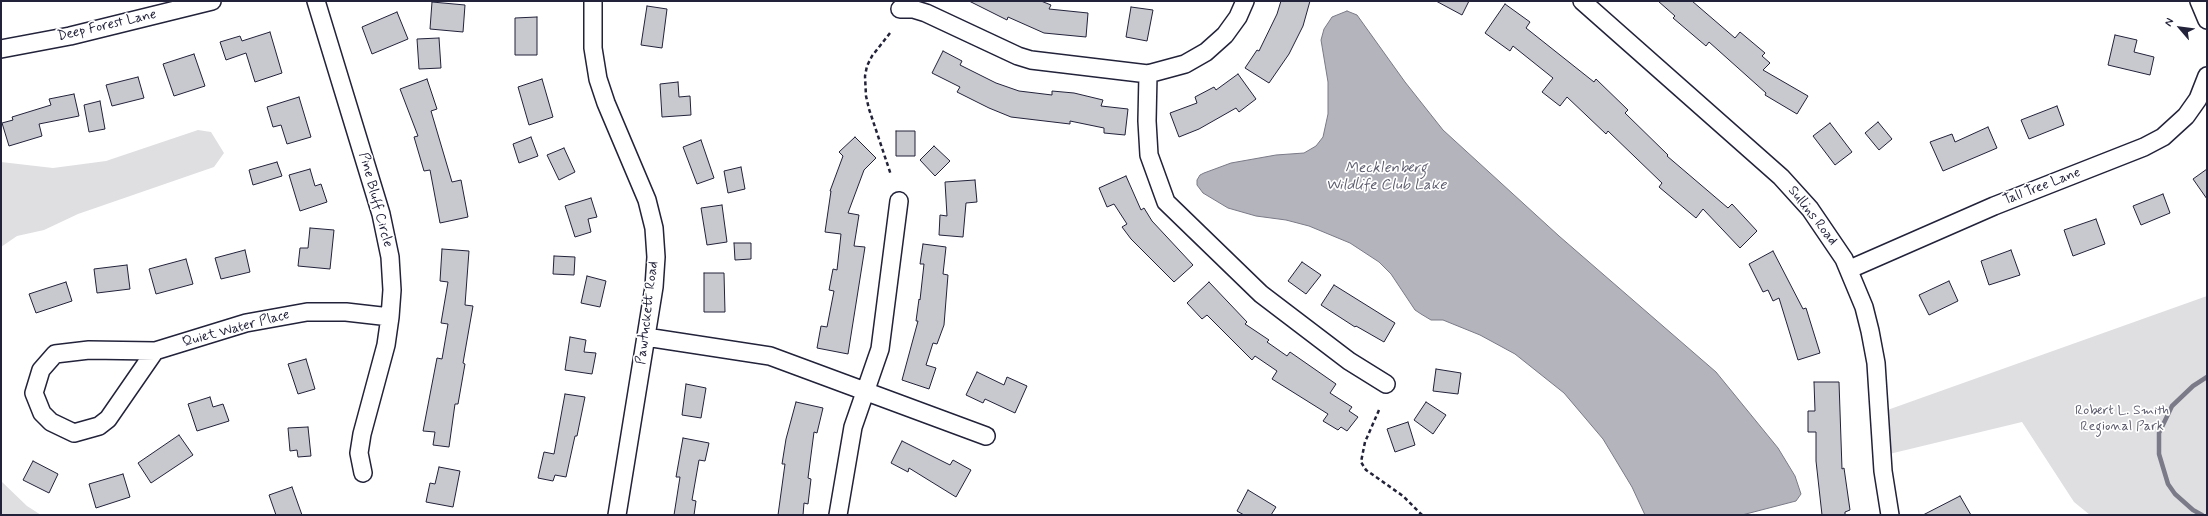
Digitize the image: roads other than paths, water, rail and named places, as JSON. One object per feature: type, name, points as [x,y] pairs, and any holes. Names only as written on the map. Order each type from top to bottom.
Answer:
[{"type":"street","name":"Deep Forest Lane","points":[[1,49],[70,36],[212,1]]},
{"type":"street","name":"Pine Bluff Circle","points":[[316,1],[386,231],[391,277],[390,317],[386,345],[362,434],[359,453],[363,473]]},
{"type":"street","name":"Pawtuckett Road","points":[[593,1],[593,48],[598,79],[606,103],[647,200],[654,228],[656,257],[654,287],[618,515]]},
{"type":"street","points":[[900,9],[913,9],[926,13],[1018,56],[1031,60],[1148,74],[1185,64],[1206,52],[1225,35],[1238,17],[1245,1]]},
{"type":"street","name":"Sullins Road","points":[[1582,1],[1781,177],[1810,209],[1850,269],[1864,307],[1876,364],[1883,471],[1890,515]]},
{"type":"street","points":[[2199,1],[2207,20]]},
{"type":"street","points":[[1148,74],[1147,121],[1150,154],[1166,202],[1261,294],[1349,361],[1386,384]]},
{"type":"street","name":"Tall Tree Lane","points":[[1850,269],[1994,206],[2144,147],[2163,137],[2186,116],[2198,99],[2207,76]]},
{"type":"street","points":[[838,515],[853,427],[880,349],[899,201]]},
{"type":"street","name":"Quiet Water Place","points":[[155,351],[108,419],[99,426],[74,433],[51,422],[42,413],[34,393],[41,370],[55,354],[89,350],[155,351],[246,324],[300,313],[346,312],[390,317]]},
{"type":"street","points":[[646,337],[770,356],[986,436]]},
{"type":"water","name":"Mecklenberg Wildlife Club Lake","points":[[1347,11],[1357,15],[1405,82],[1443,130],[1559,236],[1716,372],[1778,448],[1795,476],[1801,494],[1796,501],[1742,515],[1645,515],[1632,487],[1603,439],[1564,393],[1515,354],[1480,335],[1443,320],[1431,320],[1415,310],[1391,274],[1379,262],[1350,243],[1309,226],[1286,220],[1256,216],[1228,208],[1203,193],[1197,185],[1197,180],[1200,175],[1204,173],[1231,163],[1276,155],[1304,153],[1316,146],[1323,137],[1328,114],[1328,82],[1321,40],[1324,29],[1332,17]]},
{"type":"waterway","points":[[2202,515],[2193,510],[2175,494],[2168,484],[2159,454],[2159,433],[2172,406],[2193,386],[2207,377]]},
{"type":"park label","name":"Robert L. Smith Regional Park","points":[[2122,420]]}]
